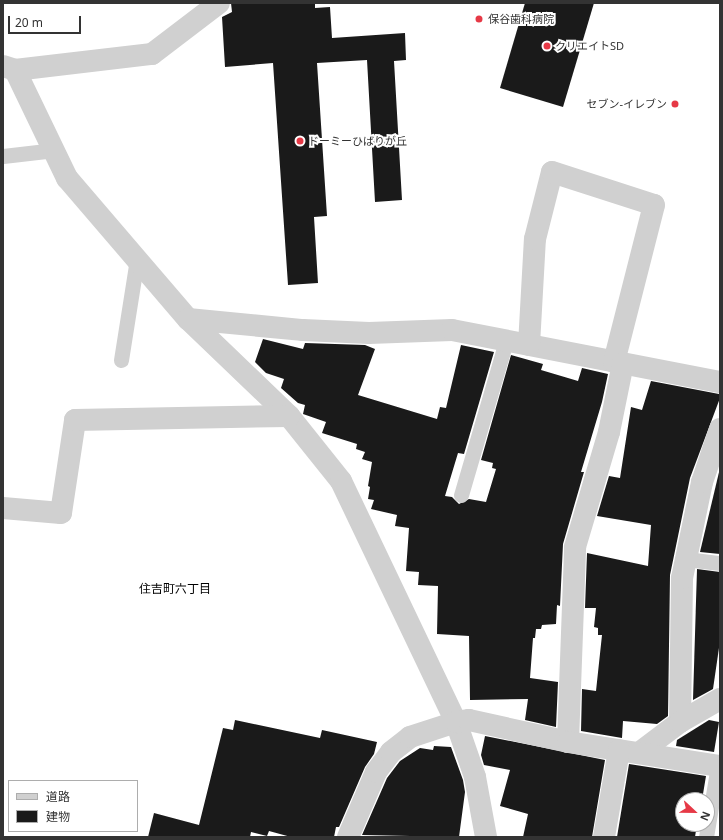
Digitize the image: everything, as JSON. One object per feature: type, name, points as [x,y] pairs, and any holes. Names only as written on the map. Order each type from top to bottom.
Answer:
[{"type":"street","points":[[219,3],[152,54],[9,68],[55,150],[67,178],[188,319],[289,416],[341,481],[456,722],[475,777],[486,837]]},
{"type":"street","points":[[530,345],[535,239],[552,172],[654,205],[618,362],[609,432],[575,547],[568,742]]},
{"type":"street","points":[[188,319],[303,330],[369,333],[452,330],[720,382]]},
{"type":"street","points":[[3,508],[61,513],[75,420],[289,416]]},
{"type":"street","points":[[680,722],[682,578],[702,482],[720,430]]},
{"type":"street","points":[[604,837],[629,752],[720,700]]},
{"type":"street","points":[[348,837],[376,772],[391,752],[410,737],[456,722],[469,720],[568,742],[719,765]]},
{"type":"lane","points":[[3,156],[55,150]]},
{"type":"lane","points":[[121,360],[137,259]]},
{"type":"lane","points":[[461,495],[506,341]]},
{"type":"lane","points":[[686,559],[720,563]]},
{"type":"lane","points":[[706,837],[719,765]]},
{"type":"building","name":"ドーミーひばりが丘","points":[[231,3],[315,3],[315,8],[330,7],[332,38],[405,33],[406,60],[394,61],[402,200],[375,202],[367,60],[317,63],[327,216],[314,217],[318,283],[288,285],[273,63],[225,67],[222,17],[232,12]]},
{"type":"building","name":"クリエイトSD","points":[[525,3],[594,3],[563,107],[500,88]]},
{"type":"building","points":[[263,339],[303,349],[305,343],[365,345],[375,349],[358,395],[437,419],[440,407],[446,408],[461,345],[494,352],[464,454],[458,453],[445,496],[452,497],[459,504],[469,499],[486,502],[496,469],[492,468],[493,463],[481,460],[511,355],[543,364],[541,370],[578,381],[582,368],[608,374],[602,402],[581,472],[584,472],[563,544],[560,606],[557,605],[556,624],[542,625],[541,629],[536,629],[535,638],[533,638],[530,678],[558,682],[556,727],[525,720],[528,699],[470,700],[469,636],[437,634],[438,586],[418,585],[419,572],[406,571],[409,528],[395,526],[397,515],[371,509],[374,500],[368,499],[370,487],[368,486],[372,462],[362,459],[365,452],[356,449],[357,444],[322,433],[326,422],[303,414],[305,405],[298,403],[281,388],[284,379],[266,373],[255,362]]},
{"type":"building","points":[[651,381],[719,394],[720,398],[690,478],[670,575],[668,716],[657,724],[623,721],[622,738],[581,731],[582,689],[596,691],[602,635],[598,635],[598,628],[594,627],[596,608],[585,608],[587,553],[648,566],[651,525],[597,516],[609,476],[620,478],[631,407],[642,410]]},
{"type":"building","points":[[720,468],[720,554],[700,552]]},
{"type":"building","points":[[697,569],[720,572],[720,641],[713,689],[693,700]]},
{"type":"building","points":[[235,720],[320,738],[322,730],[377,742],[374,754],[365,767],[339,827],[336,827],[334,837],[291,837],[269,831],[267,836],[251,832],[250,837],[148,837],[154,813],[199,825],[223,728],[233,730]]},
{"type":"building","points":[[709,720],[719,722],[714,752],[676,746],[677,740]]},
{"type":"building","points":[[485,736],[605,760],[592,837],[523,837],[528,814],[500,806],[510,770],[484,765],[481,755]]},
{"type":"building","points":[[434,746],[451,747],[463,780],[465,792],[459,837],[362,835],[387,778],[400,761],[420,748],[433,750]]},
{"type":"building","points":[[629,764],[706,776],[703,792],[675,792],[675,832],[696,832],[695,837],[617,837]]},
{"type":"place","name":"保谷歯科病院","points":[[479,19]]},
{"type":"place","name":"クリエイトSD","points":[[547,46]]},
{"type":"place","name":"セブン-イレブン","points":[[675,104]]},
{"type":"place","name":"ドーミーひばりが丘","points":[[300,141]]},
{"type":"district","name":"住吉町六丁目","points":[[175,589]]}]
